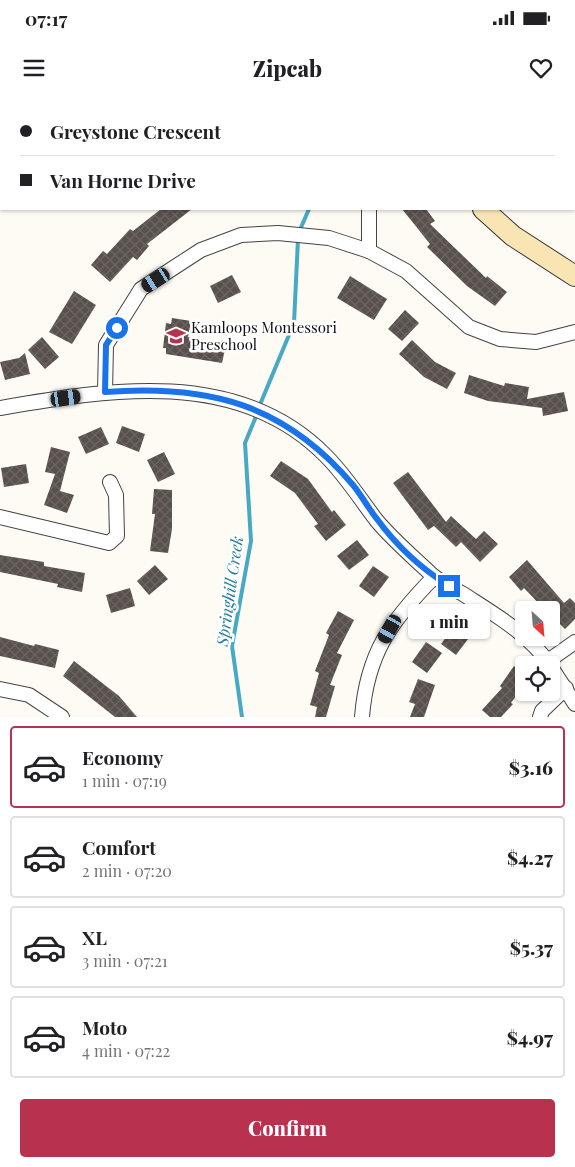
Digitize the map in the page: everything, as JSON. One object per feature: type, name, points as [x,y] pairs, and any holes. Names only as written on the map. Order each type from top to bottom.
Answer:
[{"type":"main road","points":[[485,210],[513,236],[575,276]]},
{"type":"main road","points":[[498,210],[519,226],[575,260]]},
{"type":"street","points":[[369,210],[369,251]]},
{"type":"street","points":[[105,392],[106,345],[141,289],[201,250],[241,235],[278,233],[329,238],[369,251],[406,271],[469,327],[500,339],[536,342],[575,332]]},
{"type":"street","points":[[0,408],[105,392],[173,390],[215,396],[269,416],[297,432],[325,454],[354,486],[378,521],[434,577],[510,624],[542,656]]},
{"type":"street","points":[[0,518],[109,543],[118,536],[116,495],[110,482]]},
{"type":"street","points":[[362,717],[364,696],[376,654],[396,617],[434,577]]},
{"type":"street","points":[[559,656],[575,642]]},
{"type":"street","points":[[560,679],[575,704]]},
{"type":"street","points":[[540,717],[542,711],[566,688]]},
{"type":"street","points":[[0,689],[29,695],[62,717]]},
{"type":"building","points":[[160,210],[191,210],[147,244],[149,246],[137,260],[133,257],[110,282],[91,265],[103,251],[107,254],[130,229],[133,231]]},
{"type":"building","points":[[403,210],[427,210],[435,221],[430,224],[486,278],[487,276],[507,292],[495,306],[467,286],[427,247],[430,244]]},
{"type":"building","points":[[232,275],[241,292],[218,303],[210,286]]},
{"type":"building","points":[[350,276],[387,299],[374,320],[337,298]]},
{"type":"building","points":[[74,291],[96,305],[72,344],[49,332]]},
{"type":"building","points":[[405,310],[419,323],[402,341],[388,329]]},
{"type":"building","points":[[172,318],[191,321],[188,337],[226,345],[222,363],[166,354],[166,348],[163,348],[166,323],[171,324]]},
{"type":"building","points":[[42,337],[59,357],[45,369],[28,350]]},
{"type":"building","points":[[412,340],[435,362],[456,373],[447,389],[424,377],[399,354]]},
{"type":"building","points":[[25,353],[30,374],[5,380],[0,362],[19,358]]},
{"type":"building","points":[[469,375],[504,386],[505,383],[529,387],[527,399],[564,392],[568,411],[543,416],[542,408],[488,401],[464,393]]},
{"type":"building","points":[[122,426],[145,434],[139,452],[116,443]]},
{"type":"building","points":[[101,427],[109,444],[86,454],[78,437]]},
{"type":"building","points":[[51,447],[70,452],[60,491],[74,495],[67,513],[44,505],[55,474],[45,472]]},
{"type":"building","points":[[164,452],[175,474],[158,482],[147,460]]},
{"type":"building","points":[[281,461],[308,479],[332,512],[334,510],[346,525],[326,541],[314,526],[318,524],[295,493],[270,476]]},
{"type":"building","points":[[26,464],[29,483],[4,487],[1,468]]},
{"type":"building","points":[[408,472],[446,522],[451,516],[476,539],[484,531],[498,544],[480,562],[461,542],[456,547],[434,526],[428,530],[393,483]]},
{"type":"building","points":[[154,489],[172,490],[172,529],[168,553],[150,551],[155,514],[152,514]]},
{"type":"building","points":[[357,540],[369,555],[349,570],[337,556]]},
{"type":"building","points":[[0,555],[44,562],[44,566],[85,573],[82,592],[57,587],[58,584],[0,572]]},
{"type":"building","points":[[527,560],[564,603],[570,598],[575,603],[575,619],[565,629],[560,624],[560,601],[536,601],[524,588],[521,591],[509,577]]},
{"type":"building","points":[[155,565],[168,579],[149,595],[137,581]]},
{"type":"building","points":[[373,566],[389,577],[374,597],[359,586]]},
{"type":"building","points":[[130,588],[135,606],[111,613],[106,595]]},
{"type":"building","points":[[338,611],[354,620],[337,653],[342,655],[330,685],[335,686],[326,717],[315,717],[317,707],[310,705],[319,673],[315,671],[329,635],[326,633]]},
{"type":"building","points":[[456,624],[471,635],[456,655],[441,644]]},
{"type":"building","points":[[0,637],[59,650],[55,668],[0,656]]},
{"type":"building","points":[[426,642],[442,653],[427,673],[412,662]]},
{"type":"building","points":[[74,661],[119,696],[137,717],[115,717],[63,676]]},
{"type":"building","points":[[515,667],[515,697],[511,703],[513,704],[501,717],[490,717],[482,710],[502,688],[500,686]]},
{"type":"building","points":[[418,679],[435,685],[424,717],[410,717],[415,704],[409,702]]},
{"type":"waterway","name":"Springhill Creek","points":[[299,232],[309,210]]},
{"type":"waterway","name":"Springhill Creek","points":[[259,407],[294,323],[298,239]]},
{"type":"waterway","name":"Springhill Creek","points":[[242,717],[232,646],[251,541],[245,443],[257,414]]},
{"type":"place","name":"Kamloops Montessori Preschool","points":[[176,336]]},
{"type":"route","points":[[117,328],[106,345],[105,392],[173,390],[215,396],[258,410],[269,416],[297,432],[325,454],[354,486],[378,521],[401,546],[434,577],[449,586]]}]
